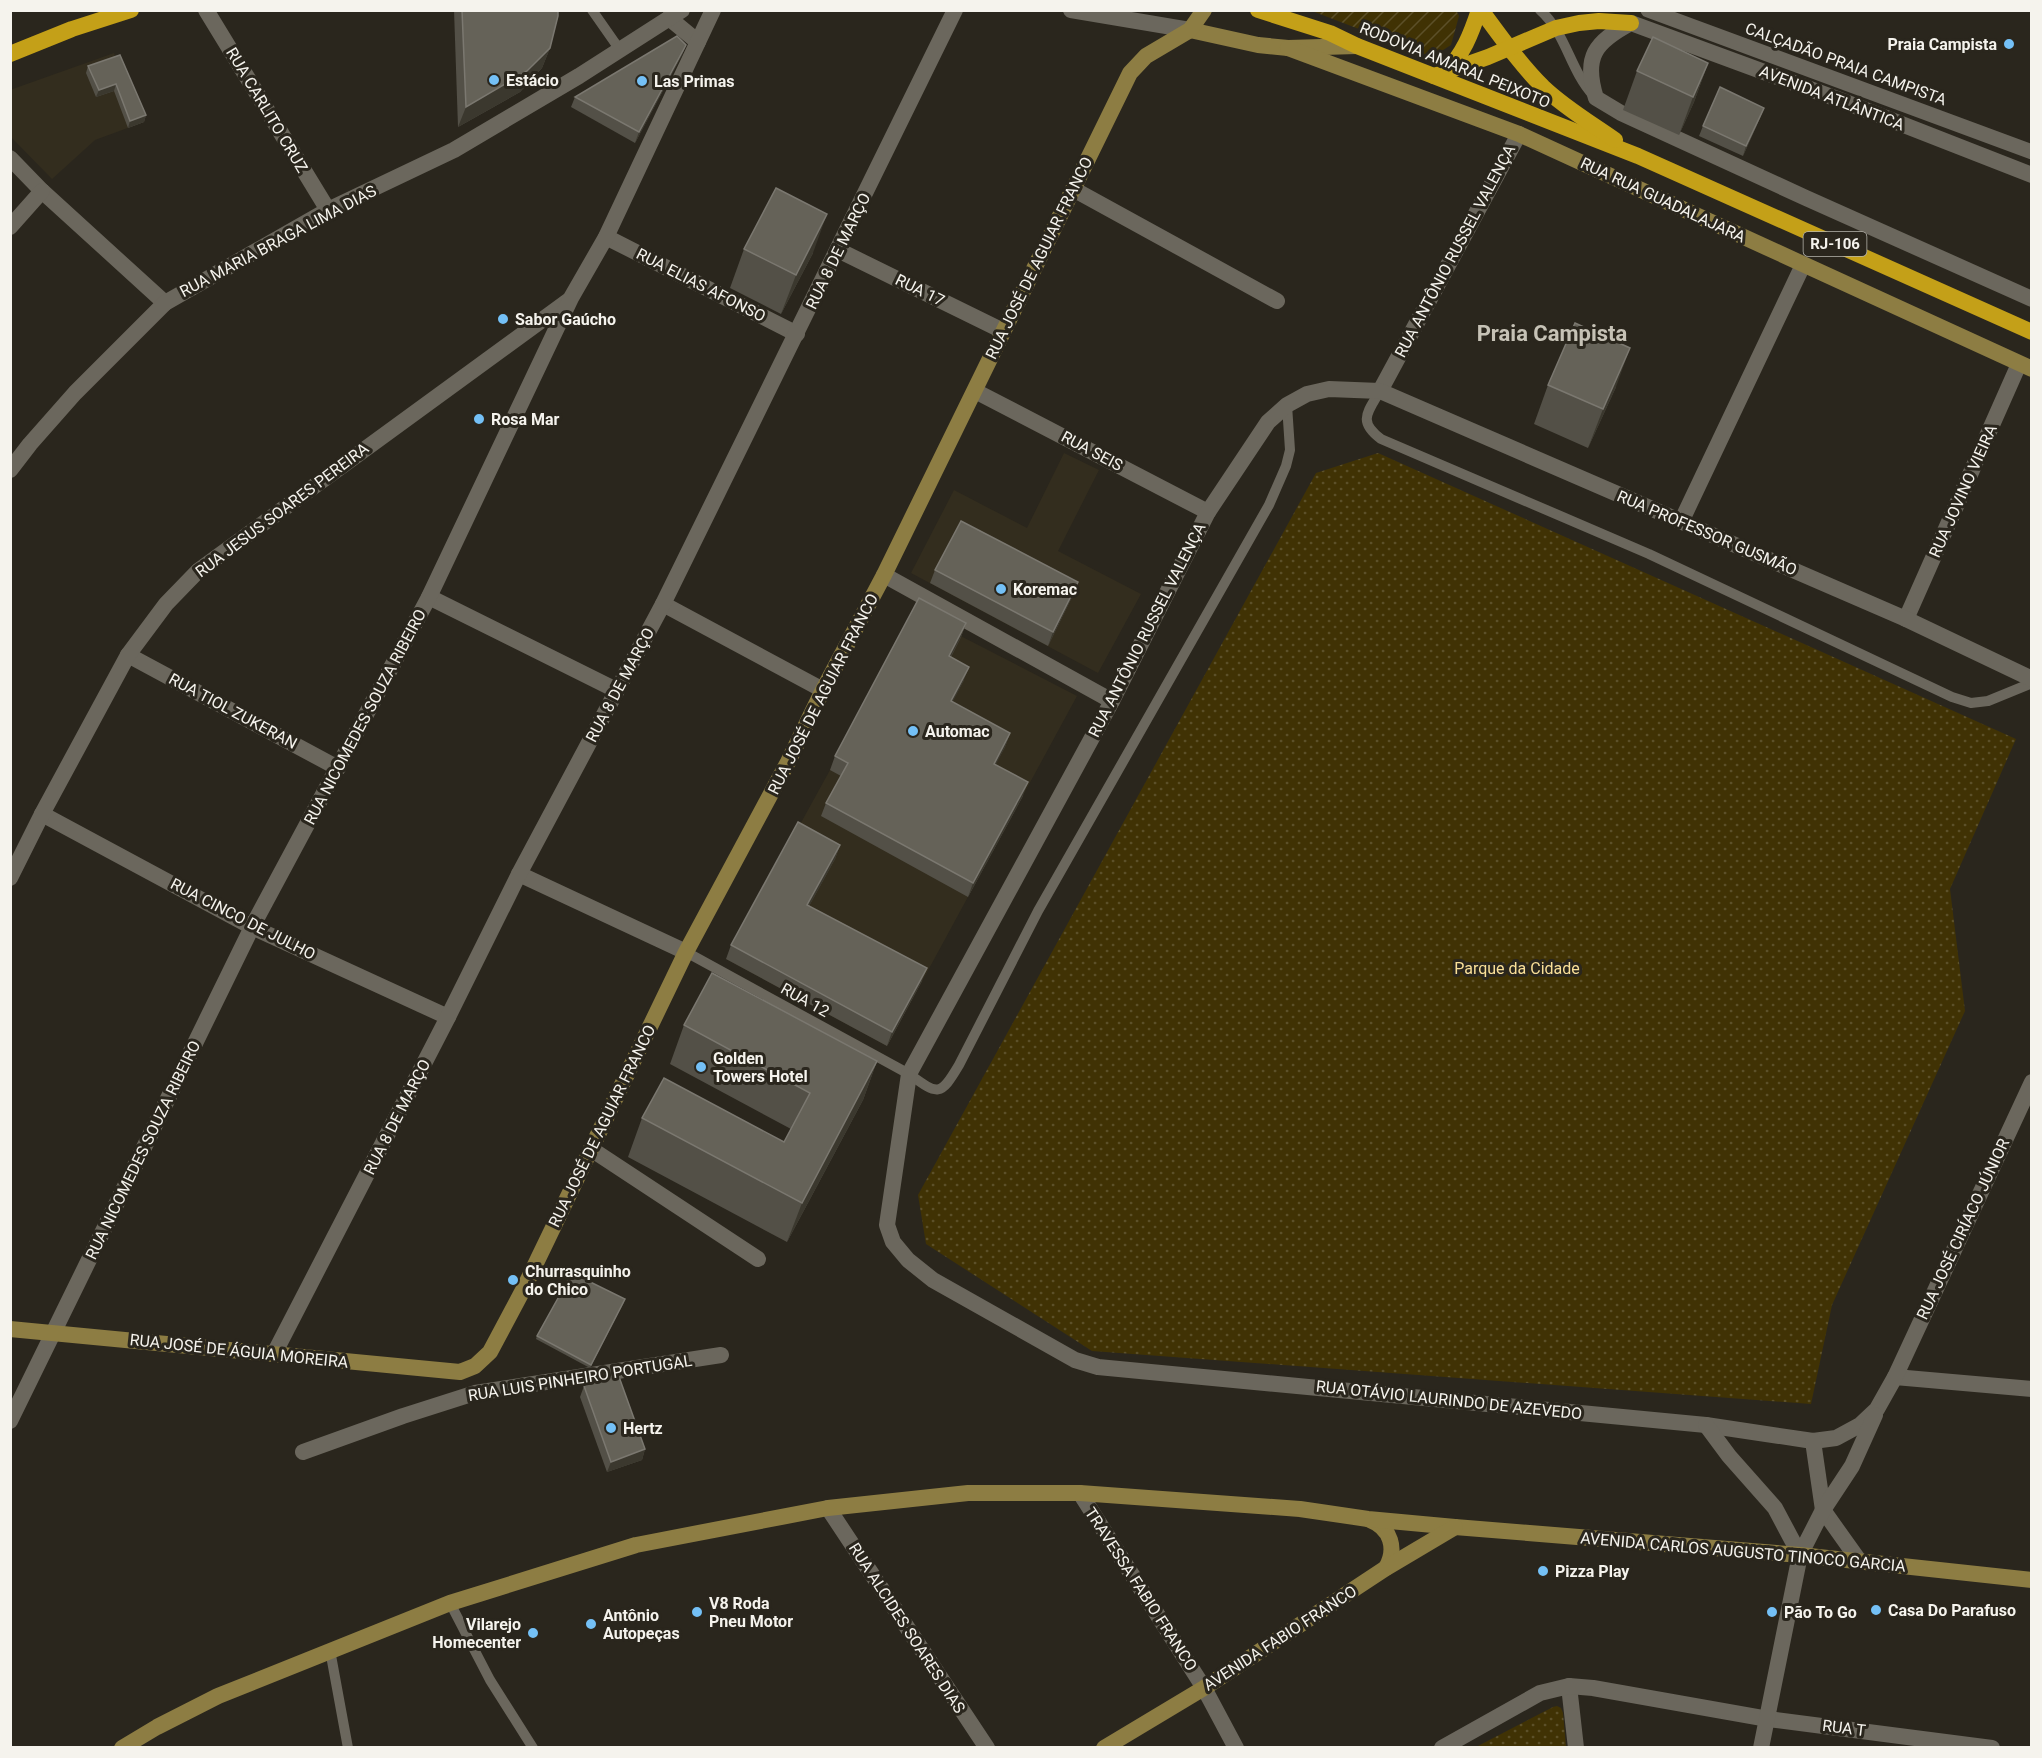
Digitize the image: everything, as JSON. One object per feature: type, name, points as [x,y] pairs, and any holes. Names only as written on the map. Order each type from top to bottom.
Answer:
[{"type":"highway","points":[[10,54],[72,29],[131,10]]},
{"type":"highway","name":"RODOVIA AMARAL PEIXOTO","points":[[1258,10],[1330,33],[1357,46],[1439,74],[1638,156],[2031,332]]},
{"type":"highway","points":[[1439,74],[1459,56],[1473,30],[1480,10]]},
{"type":"highway","name":"RODOVIA AMARAL PEIXOTO","points":[[1480,10],[1509,48],[1543,86],[1565,106],[1638,156]]},
{"type":"highway","points":[[1439,74],[1556,28],[1599,21],[1631,23]]},
{"type":"main road","name":"RUA JOSÉ DE AGUIAR FRANCO","points":[[467,1370],[490,1352],[533,1269],[686,952],[788,762],[884,575],[1130,73],[1146,56],[1190,30],[1204,10]]},
{"type":"main road","points":[[1190,30],[1258,45],[1288,48],[1357,46]]},
{"type":"main road","name":"RUA RUA GUADALAJARA","points":[[1288,48],[1519,134],[2025,366]]},
{"type":"main road","name":"RUA JOSÉ DE ÁGUIA MOREIRA","points":[[10,1329],[447,1372],[467,1370]]},
{"type":"main road","points":[[122,1748],[218,1696],[450,1603],[636,1545],[828,1508],[968,1493],[1080,1493],[1300,1509],[1368,1519],[1380,1524],[1391,1542],[1391,1556],[1386,1568]]},
{"type":"main road","name":"AVENIDA CARLOS AUGUSTO TINOCO GARCIA","points":[[1368,1519],[1800,1555],[2031,1580]]},
{"type":"main road","name":"AVENIDA FABIO FRANCO","points":[[1104,1748],[1204,1688],[1386,1568],[1455,1527]]},
{"type":"street","name":"RUA CARLITO CRUZ","points":[[206,10],[328,210]]},
{"type":"street","name":"RUA NICOMEDES SOUZA RIBEIRO","points":[[10,1421],[252,927],[429,597],[571,298],[606,237],[713,10]]},
{"type":"street","name":"RUA 8 DE MARÇO","points":[[274,1354],[519,874],[663,604],[955,10]]},
{"type":"street","points":[[1071,10],[1190,30]]},
{"type":"street","name":"CALÇADÃO PRAIA CAMPISTA","points":[[1648,10],[2031,152]]},
{"type":"street","name":"RUA MARIA BRAGA LIMA DIAS","points":[[10,470],[75,393],[165,303],[328,210],[454,150],[579,76],[673,13]]},
{"type":"street","points":[[673,13],[698,42]]},
{"type":"street","points":[[1631,23],[1612,33],[1594,52],[1590,69],[1591,83],[1596,98],[1621,113],[2031,299]]},
{"type":"street","name":"AVENIDA ATLÂNTICA","points":[[1631,23],[1840,100],[2031,175]]},
{"type":"street","name":"RUA ANTÔNIO RUSSEL VALENÇA","points":[[887,1225],[909,1074],[1112,701],[1208,512],[1268,422],[1287,405],[1307,394],[1329,389],[1380,391],[1519,134]]},
{"type":"street","points":[[10,158],[42,191],[165,303]]},
{"type":"street","points":[[1072,189],[1276,302]]},
{"type":"street","points":[[10,226],[42,191]]},
{"type":"street","name":"RUA ELIAS AFONSO","points":[[606,237],[797,334]]},
{"type":"street","name":"RUA 17","points":[[838,250],[1003,331]]},
{"type":"street","points":[[1681,522],[1803,265]]},
{"type":"street","name":"RUA JESUS SOARES PEREIRA","points":[[10,878],[128,655],[166,604],[198,571],[571,298]]},
{"type":"street","name":"RUA JOVINO VIEIRA","points":[[1906,619],[2025,366]]},
{"type":"street","name":"RUA SEIS","points":[[975,391],[1208,512]]},
{"type":"street","name":"RUA PROFESSOR GUSMÃO","points":[[1380,391],[1906,619],[2031,681]]},
{"type":"street","points":[[884,575],[1112,701]]},
{"type":"street","points":[[429,597],[616,690]]},
{"type":"street","points":[[663,604],[823,690]]},
{"type":"street","name":"RUA TIOL ZUKERAN","points":[[128,655],[338,768]]},
{"type":"street","name":"RUA CINCO DE JULHO","points":[[42,814],[252,927],[448,1017]]},
{"type":"street","points":[[519,874],[686,952]]},
{"type":"street","name":"RUA JOSÉ CIRÍACO JÚNIOR","points":[[1895,1377],[2031,1082]]},
{"type":"street","points":[[591,1149],[758,1259]]},
{"type":"street","name":"RUA OTÁVIO LAURINDO DE AZEVEDO","points":[[887,1225],[893,1242],[908,1260],[933,1280],[1075,1360],[1098,1367],[1706,1425],[1813,1441],[1836,1438],[1856,1428],[1877,1409],[1895,1377]]},
{"type":"street","name":"RUA LUIS PINHEIRO PORTUGAL","points":[[303,1452],[403,1416],[475,1394],[721,1355]]},
{"type":"street","points":[[467,1370],[475,1394]]},
{"type":"street","points":[[1895,1377],[2031,1389]]},
{"type":"street","points":[[1761,1748],[1800,1555],[1823,1510],[1852,1466],[1877,1409]]},
{"type":"street","points":[[1706,1425],[1729,1456],[1775,1508],[1800,1555]]},
{"type":"street","points":[[1813,1441],[1823,1510],[1860,1562]]},
{"type":"street","name":"TRAVESSA FABIO FRANCO","points":[[1080,1493],[1204,1688],[1236,1748]]},
{"type":"street","name":"RUA ALCIDES SOARES DIAS","points":[[828,1508],[987,1748]]},
{"type":"street","points":[[1569,1686],[1576,1748]]},
{"type":"street","name":"RUA T","points":[[1442,1748],[1540,1693],[1569,1686],[1593,1688],[1768,1719],[1992,1748]]},
{"type":"lane","points":[[592,10],[620,50]]},
{"type":"lane","points":[[1540,10],[1556,28],[1578,75],[1596,98]]},
{"type":"lane","points":[[1380,391],[1367,414],[1367,424],[1372,432],[1381,439],[1649,554],[1952,697],[1971,703],[1988,701],[2031,681]]},
{"type":"lane","name":"RUA 12","points":[[686,952],[909,1074],[930,1089],[938,1090],[944,1087],[959,1065],[1038,912],[1269,505],[1286,466],[1290,450],[1287,405]]},
{"type":"lane","points":[[450,1603],[490,1680],[533,1748]]},
{"type":"lane","points":[[330,1650],[348,1748]]},
{"type":"shaded area","points":[[114,53],[144,122],[95,140],[52,179],[11,137],[10,90]]},
{"type":"shaded area","points":[[1064,453],[1099,470],[1058,551],[1141,594],[1098,673],[911,573],[954,490],[1027,528]]},
{"type":"shaded area","points":[[914,612],[1077,696],[887,1046],[726,959]]},
{"type":"green space","points":[[1456,10],[1459,16],[1451,45],[1432,57],[1312,11]]},
{"type":"green space","name":"Parque da Cidade","points":[[1378,453],[2016,739],[1950,889],[1965,1011],[1832,1305],[1811,1404],[1092,1351],[926,1244],[918,1195],[1316,473]]},
{"type":"green space","points":[[1557,1706],[1563,1713],[1566,1747],[1476,1747],[1553,1707]]},
{"type":"building","name":"Estácio","points":[[462,10],[558,10],[550,48],[527,71],[466,107]]},
{"type":"building","name":"Las Primas","points":[[677,36],[686,45],[639,132],[575,97]]},
{"type":"building","points":[[1653,37],[1708,63],[1693,97],[1637,71]]},
{"type":"building","points":[[120,55],[146,115],[130,121],[116,84],[99,90],[88,66]]},
{"type":"building","points":[[1720,87],[1764,108],[1746,146],[1703,126]]},
{"type":"building","points":[[776,188],[827,214],[796,275],[744,249]]},
{"type":"building","points":[[1575,323],[1630,348],[1603,409],[1548,385]]},
{"type":"building","name":"Koremac","points":[[961,521],[1078,582],[1053,632],[935,570]]},
{"type":"building","name":"Automac","points":[[919,598],[966,623],[949,656],[969,667],[951,701],[1010,733],[994,764],[1028,782],[973,883],[826,803],[848,763],[835,756]]},
{"type":"building","points":[[798,822],[840,845],[807,905],[927,968],[892,1032],[731,945]]},
{"type":"building","points":[[712,973],[877,1061],[802,1203],[642,1118],[664,1078],[784,1142],[810,1093],[684,1025]]},
{"type":"building","points":[[572,1273],[625,1299],[591,1365],[537,1336]]},
{"type":"building","name":"Hertz","points":[[618,1374],[645,1449],[611,1462],[584,1386]]},
{"type":"place","name":"Praia Campista","points":[[2009,44]]},
{"type":"place","name":"Estácio","points":[[494,80]]},
{"type":"place","name":"Las Primas","points":[[642,81]]},
{"type":"place","name":"Sabor Gaúcho","points":[[503,319]]},
{"type":"place","name":"Rosa Mar","points":[[479,419]]},
{"type":"place","name":"Koremac","points":[[1001,589]]},
{"type":"place","name":"Automac","points":[[913,731]]},
{"type":"place","name":"Golden Towers Hotel","points":[[701,1067]]},
{"type":"place","name":"Churrasquinho do Chico","points":[[513,1280]]},
{"type":"place","name":"Hertz","points":[[611,1428]]},
{"type":"place","name":"Pizza Play","points":[[1543,1571]]},
{"type":"place","name":"Casa Do Parafuso","points":[[1876,1610]]},
{"type":"place","name":"V8 Roda Pneu Motor","points":[[697,1612]]},
{"type":"place","name":"Pão To Go","points":[[1772,1612]]},
{"type":"place","name":"Antônio Autopeças","points":[[591,1624]]},
{"type":"place","name":"Vilarejo Homecenter","points":[[533,1633]]},
{"type":"district","name":"Praia Campista","points":[[1552,333]]}]
